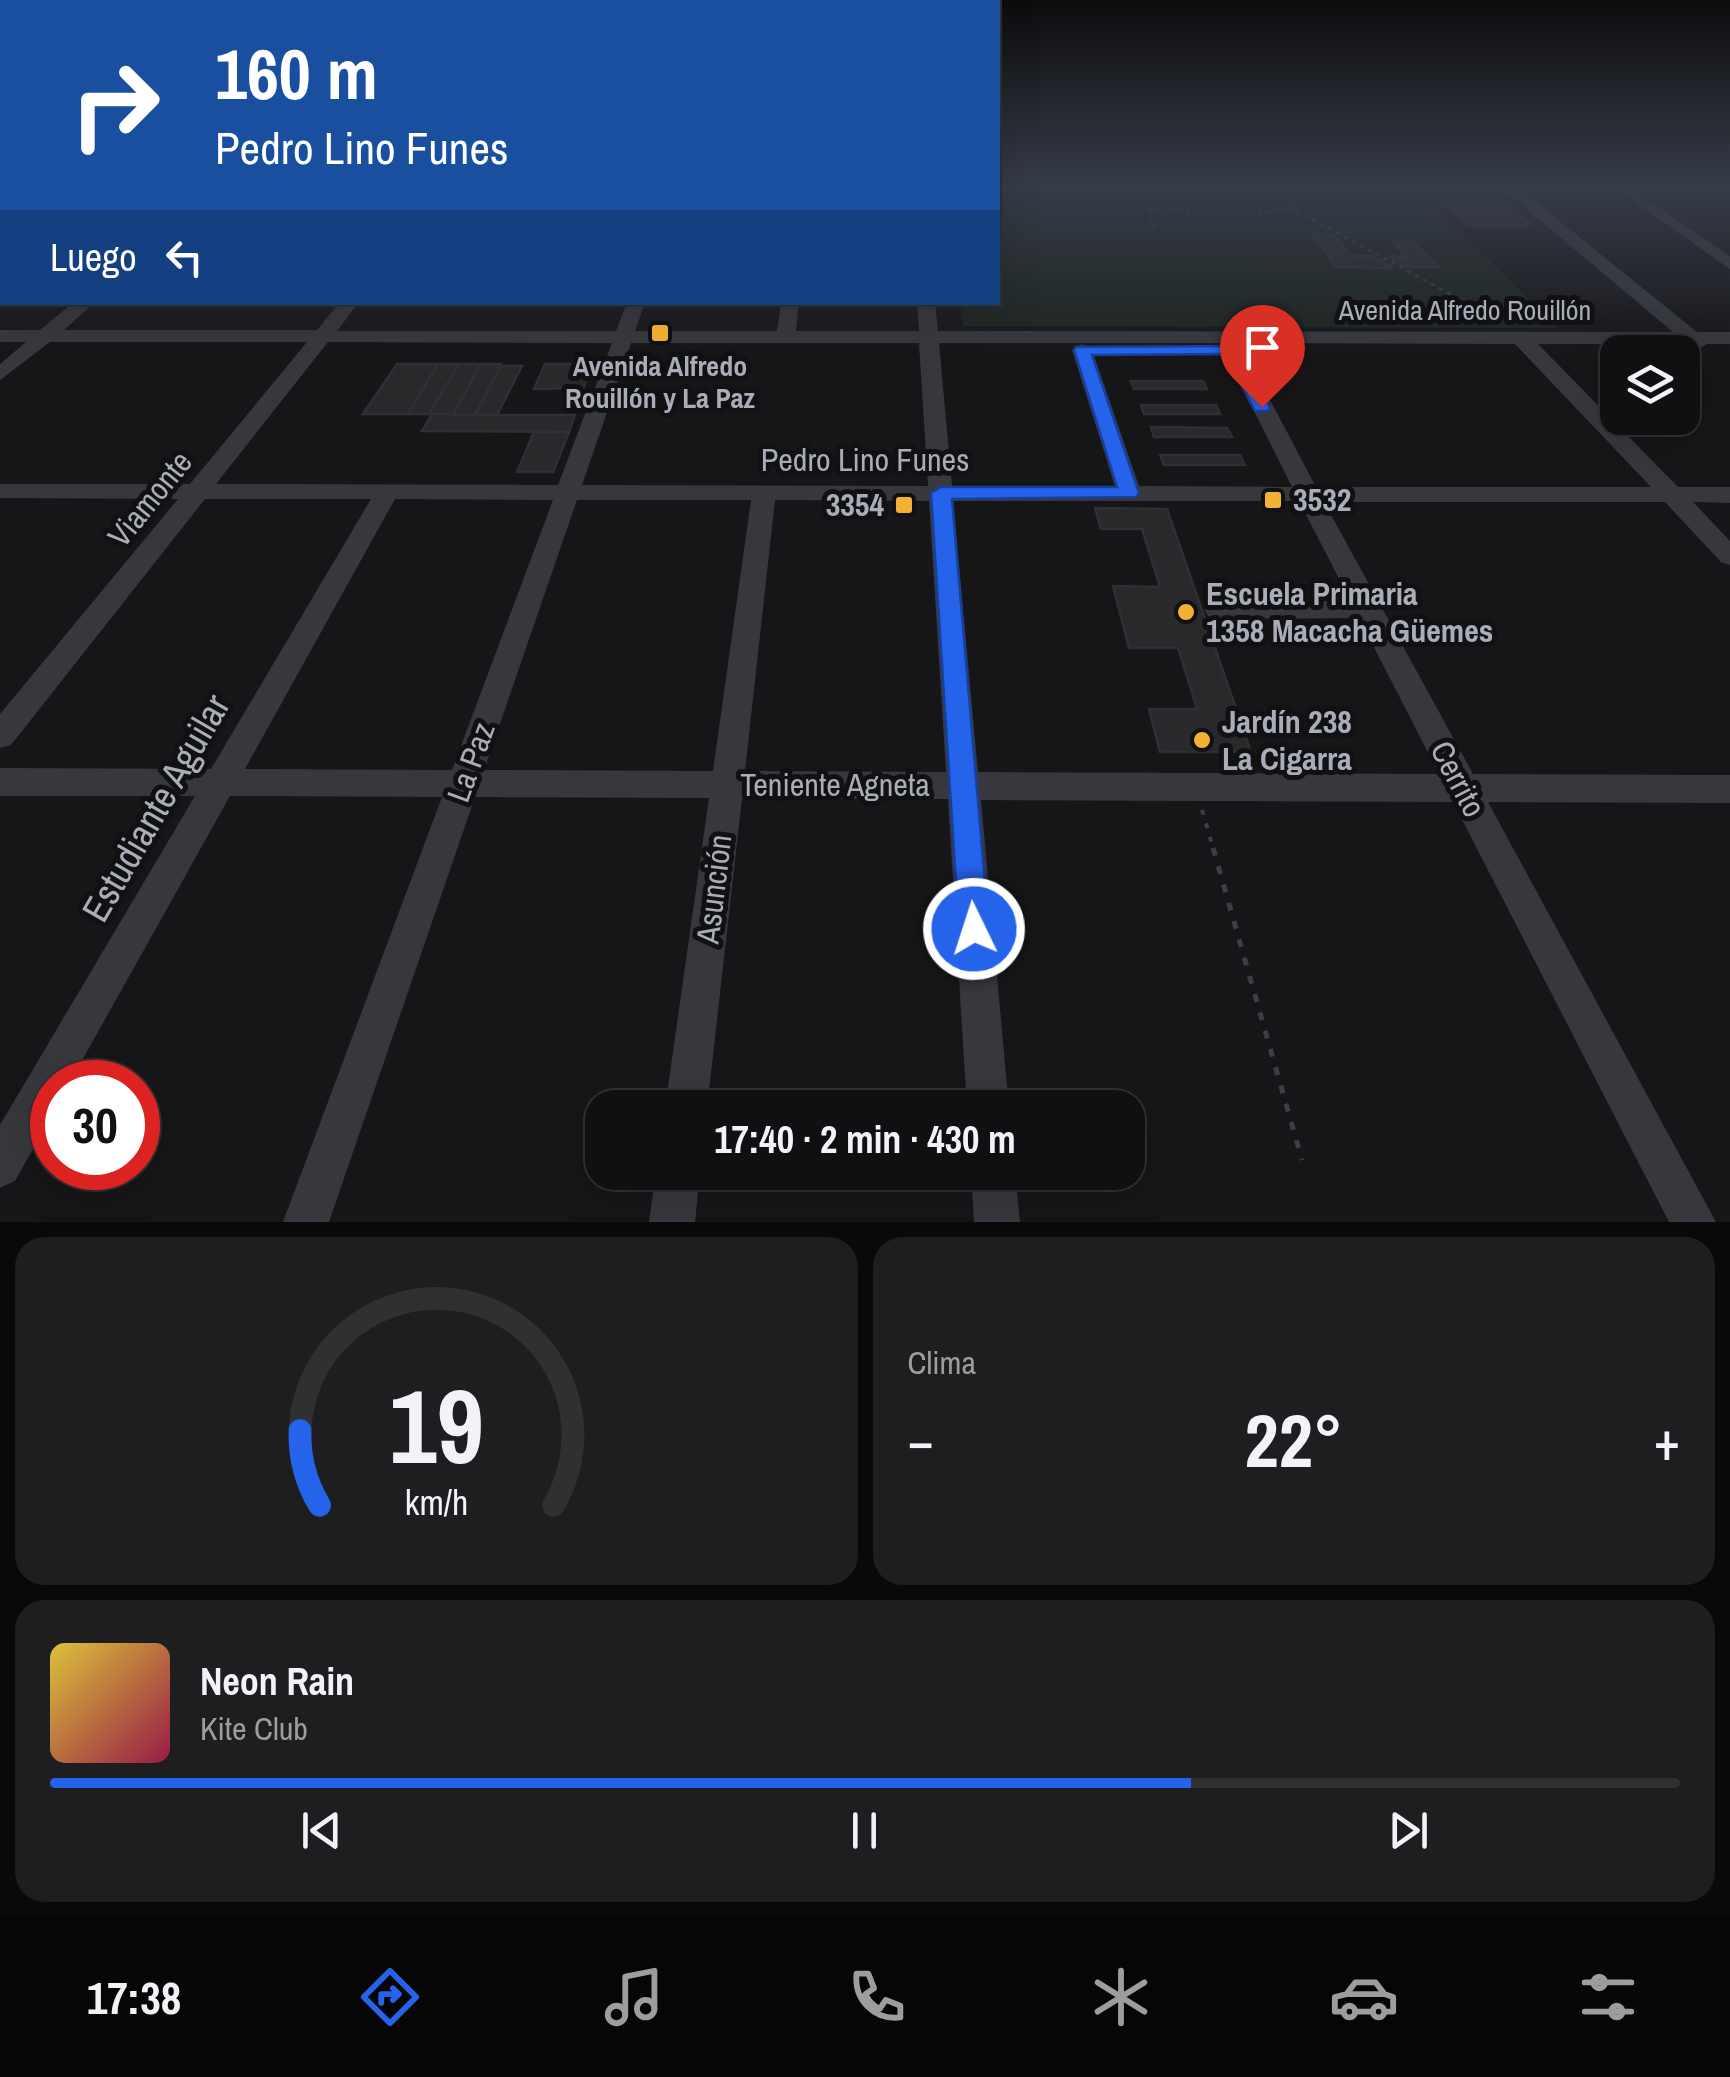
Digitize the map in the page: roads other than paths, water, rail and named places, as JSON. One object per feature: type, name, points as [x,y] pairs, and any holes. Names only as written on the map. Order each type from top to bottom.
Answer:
[{"type":"street","points":[[1579,242],[1710,347]]},
{"type":"street","points":[[1699,242],[1730,264]]},
{"type":"street","points":[[1702,244],[1730,244]]},
{"type":"street","points":[[0,374],[82,305]]},
{"type":"street","name":"Viamonte","points":[[0,736],[348,305]]},
{"type":"street","name":"La Paz","points":[[306,1222],[635,305]]},
{"type":"street","points":[[786,336],[790,305]]},
{"type":"street","points":[[926,305],[987,1090]]},
{"type":"street","name":"Avenida Alfredo Rouillón","points":[[0,336],[37,343],[1230,342],[1710,347],[1730,338]]},
{"type":"street","name":"Avenida Alfredo Rouillón","points":[[622,344],[786,336],[1082,350],[1230,342]]},
{"type":"street","name":"Cerrito","points":[[1230,342],[1693,1222]]},
{"type":"street","name":"Avenida Alfredo Rouillón","points":[[0,350],[37,343]]},
{"type":"street","points":[[1527,345],[1730,556]]},
{"type":"street","points":[[1082,350],[1129,493]]},
{"type":"street","name":"Pedro Lino Funes","points":[[0,491],[1730,495]]},
{"type":"street","name":"Estudiante Aguilar","points":[[0,1166],[387,492]]},
{"type":"street","name":"Asunción","points":[[688,1090],[764,492]]},
{"type":"street","points":[[1218,610],[1367,608]]},
{"type":"street","name":"Teniente Agneta","points":[[0,782],[1730,789]]},
{"type":"street","points":[[672,1222],[676,1190]]},
{"type":"street","points":[[994,1190],[997,1222]]},
{"type":"place","name":"Avenida Alfredo Rouillón y La Paz","points":[[660,333]]},
{"type":"place","name":"3532","points":[[1273,500]]},
{"type":"place","name":"3354","points":[[904,505]]},
{"type":"place","name":"Escuela Primaria 1358 Macacha Güemes","points":[[1186,612]]},
{"type":"place","name":"Jardín 238 La Cigarra","points":[[1202,740]]}]
